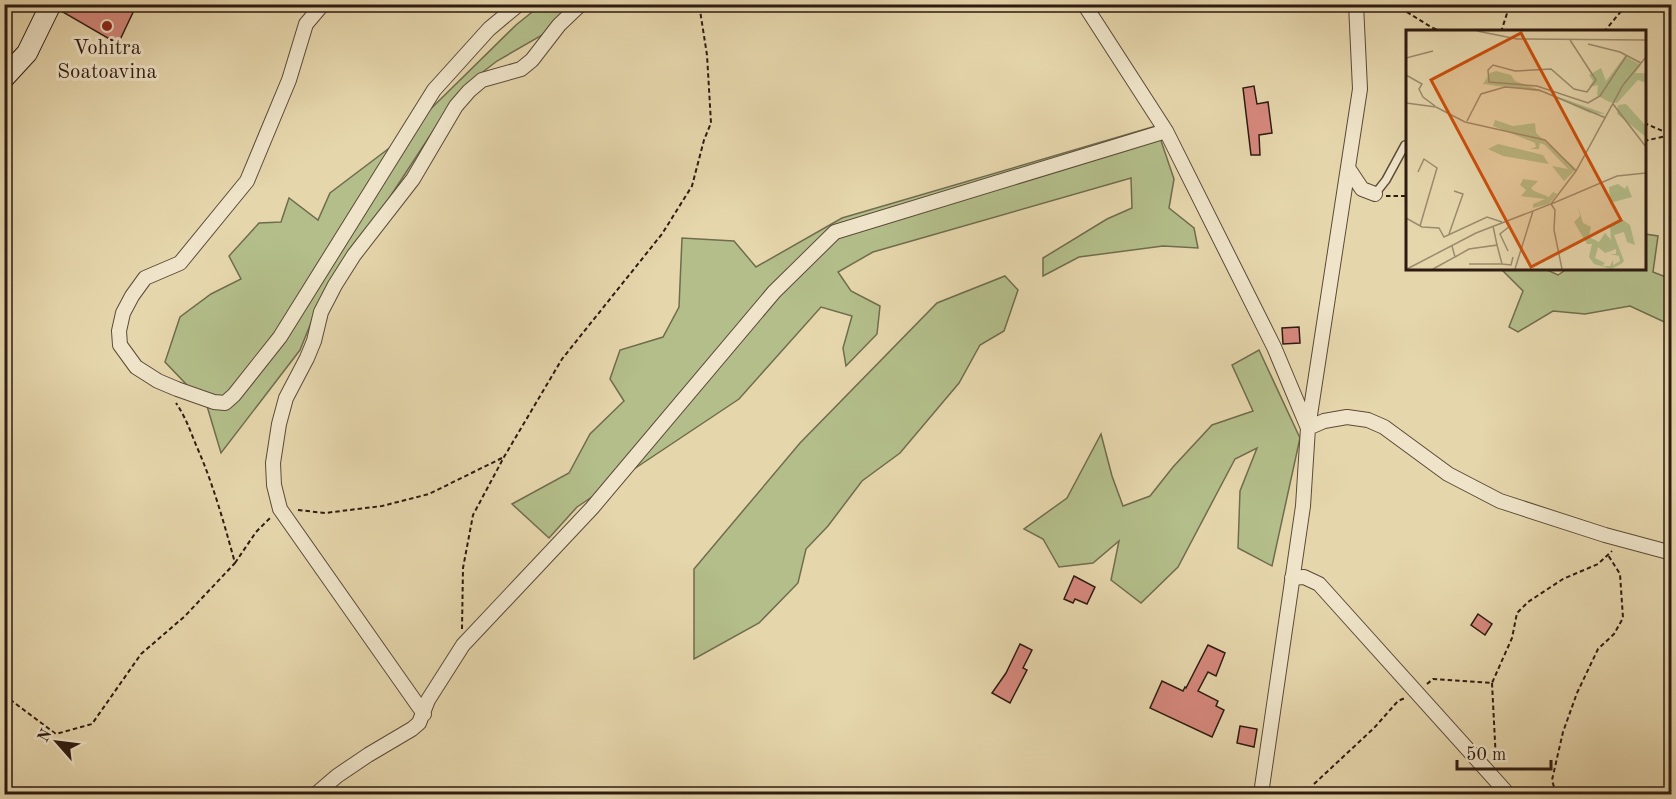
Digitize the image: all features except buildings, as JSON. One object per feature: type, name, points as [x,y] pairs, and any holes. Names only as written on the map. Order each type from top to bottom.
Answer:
[{"type":"street","points":[[4,78],[27,53],[51,4]]},
{"type":"street","points":[[323,4],[306,24],[288,80],[247,182],[180,263],[145,278],[123,313],[119,331],[120,345],[136,367],[158,381],[214,402],[225,403],[234,395],[280,337],[435,90],[489,29],[519,4]]},
{"type":"street","points":[[424,714],[280,508],[274,485],[273,463],[279,424],[286,398],[307,358],[321,312],[335,285],[354,255],[413,179],[456,106],[482,80],[521,69],[532,60],[559,25],[581,4]]},
{"type":"street","points":[[1084,4],[1166,131],[1274,347],[1308,428]]},
{"type":"street","points":[[1261,795],[1303,506],[1308,428],[1360,89],[1356,4]]},
{"type":"street","points":[[316,795],[337,776],[419,723],[428,699],[463,645],[592,508],[774,292],[835,232],[1166,131]]},
{"type":"street","points":[[1348,168],[1362,189],[1375,194]]},
{"type":"street","points":[[1308,428],[1324,421],[1347,417],[1368,420],[1384,427],[1448,474],[1500,501],[1671,553]]},
{"type":"street","points":[[1293,578],[1304,577],[1319,584],[1508,795]]},
{"type":"lane","points":[[1375,194],[1386,180],[1405,145]]},
{"type":"path","points":[[463,645],[461,620],[463,568],[473,515],[504,457],[562,359],[662,234],[692,186],[711,123],[707,55],[699,4]]},
{"type":"path","points":[[1394,4],[1438,30]]},
{"type":"path","points":[[1502,30],[1510,4]]},
{"type":"path","points":[[1606,30],[1627,4]]},
{"type":"path","points":[[1646,124],[1671,135]]},
{"type":"path","points":[[1646,141],[1671,135]]},
{"type":"path","points":[[1375,194],[1406,196]]},
{"type":"path","points":[[158,381],[183,413],[204,464],[225,525],[235,563]]},
{"type":"path","points":[[4,695],[56,734],[92,724],[141,654],[185,616],[235,563],[256,532],[280,508],[325,513],[382,506],[429,494],[504,457]]},
{"type":"path","points":[[1497,781],[1492,682],[1512,638],[1517,613],[1527,602],[1563,579],[1598,564],[1625,540]]},
{"type":"path","points":[[1556,795],[1552,780],[1563,732],[1577,693],[1598,649],[1614,634],[1623,618],[1620,574],[1608,555]]},
{"type":"path","points":[[1306,793],[1374,728],[1398,701],[1416,692],[1433,679],[1492,682]]},
{"type":"green space","points":[[541,5],[576,5],[544,34],[497,61],[470,82],[450,105],[388,200],[323,293],[300,350],[221,453],[207,406],[165,362],[180,317],[211,294],[241,279],[229,256],[259,223],[281,222],[289,198],[318,220],[330,193],[396,143],[516,25]]},
{"type":"green space","points":[[1156,126],[1174,179],[1169,208],[1194,228],[1198,248],[1163,246],[1079,257],[1043,276],[1043,258],[1107,219],[1132,208],[1131,178],[873,252],[838,272],[851,291],[880,306],[877,334],[846,366],[843,348],[852,316],[821,307],[739,399],[577,507],[549,538],[512,504],[569,473],[590,434],[624,401],[610,379],[620,350],[663,337],[679,307],[682,238],[734,241],[756,267],[842,218]]},
{"type":"green space","points":[[1646,234],[1658,236],[1653,272],[1671,279],[1671,325],[1630,306],[1585,314],[1553,311],[1518,332],[1509,327],[1523,291],[1502,270],[1547,270],[1558,275],[1566,270],[1646,270]]},
{"type":"green space","points":[[1005,276],[1018,290],[1004,331],[980,345],[959,383],[900,453],[862,481],[828,526],[806,549],[798,583],[759,623],[694,659],[694,569],[800,443],[937,303]]},
{"type":"green space","points":[[1259,350],[1300,438],[1272,566],[1238,548],[1240,491],[1257,448],[1235,459],[1178,567],[1141,603],[1111,580],[1119,541],[1093,563],[1059,567],[1043,539],[1024,529],[1067,498],[1101,434],[1123,506],[1150,496],[1212,425],[1253,411],[1232,365]]},
{"type":"place","name":"Vohitra Soatoavina","points":[[107,26]]}]
